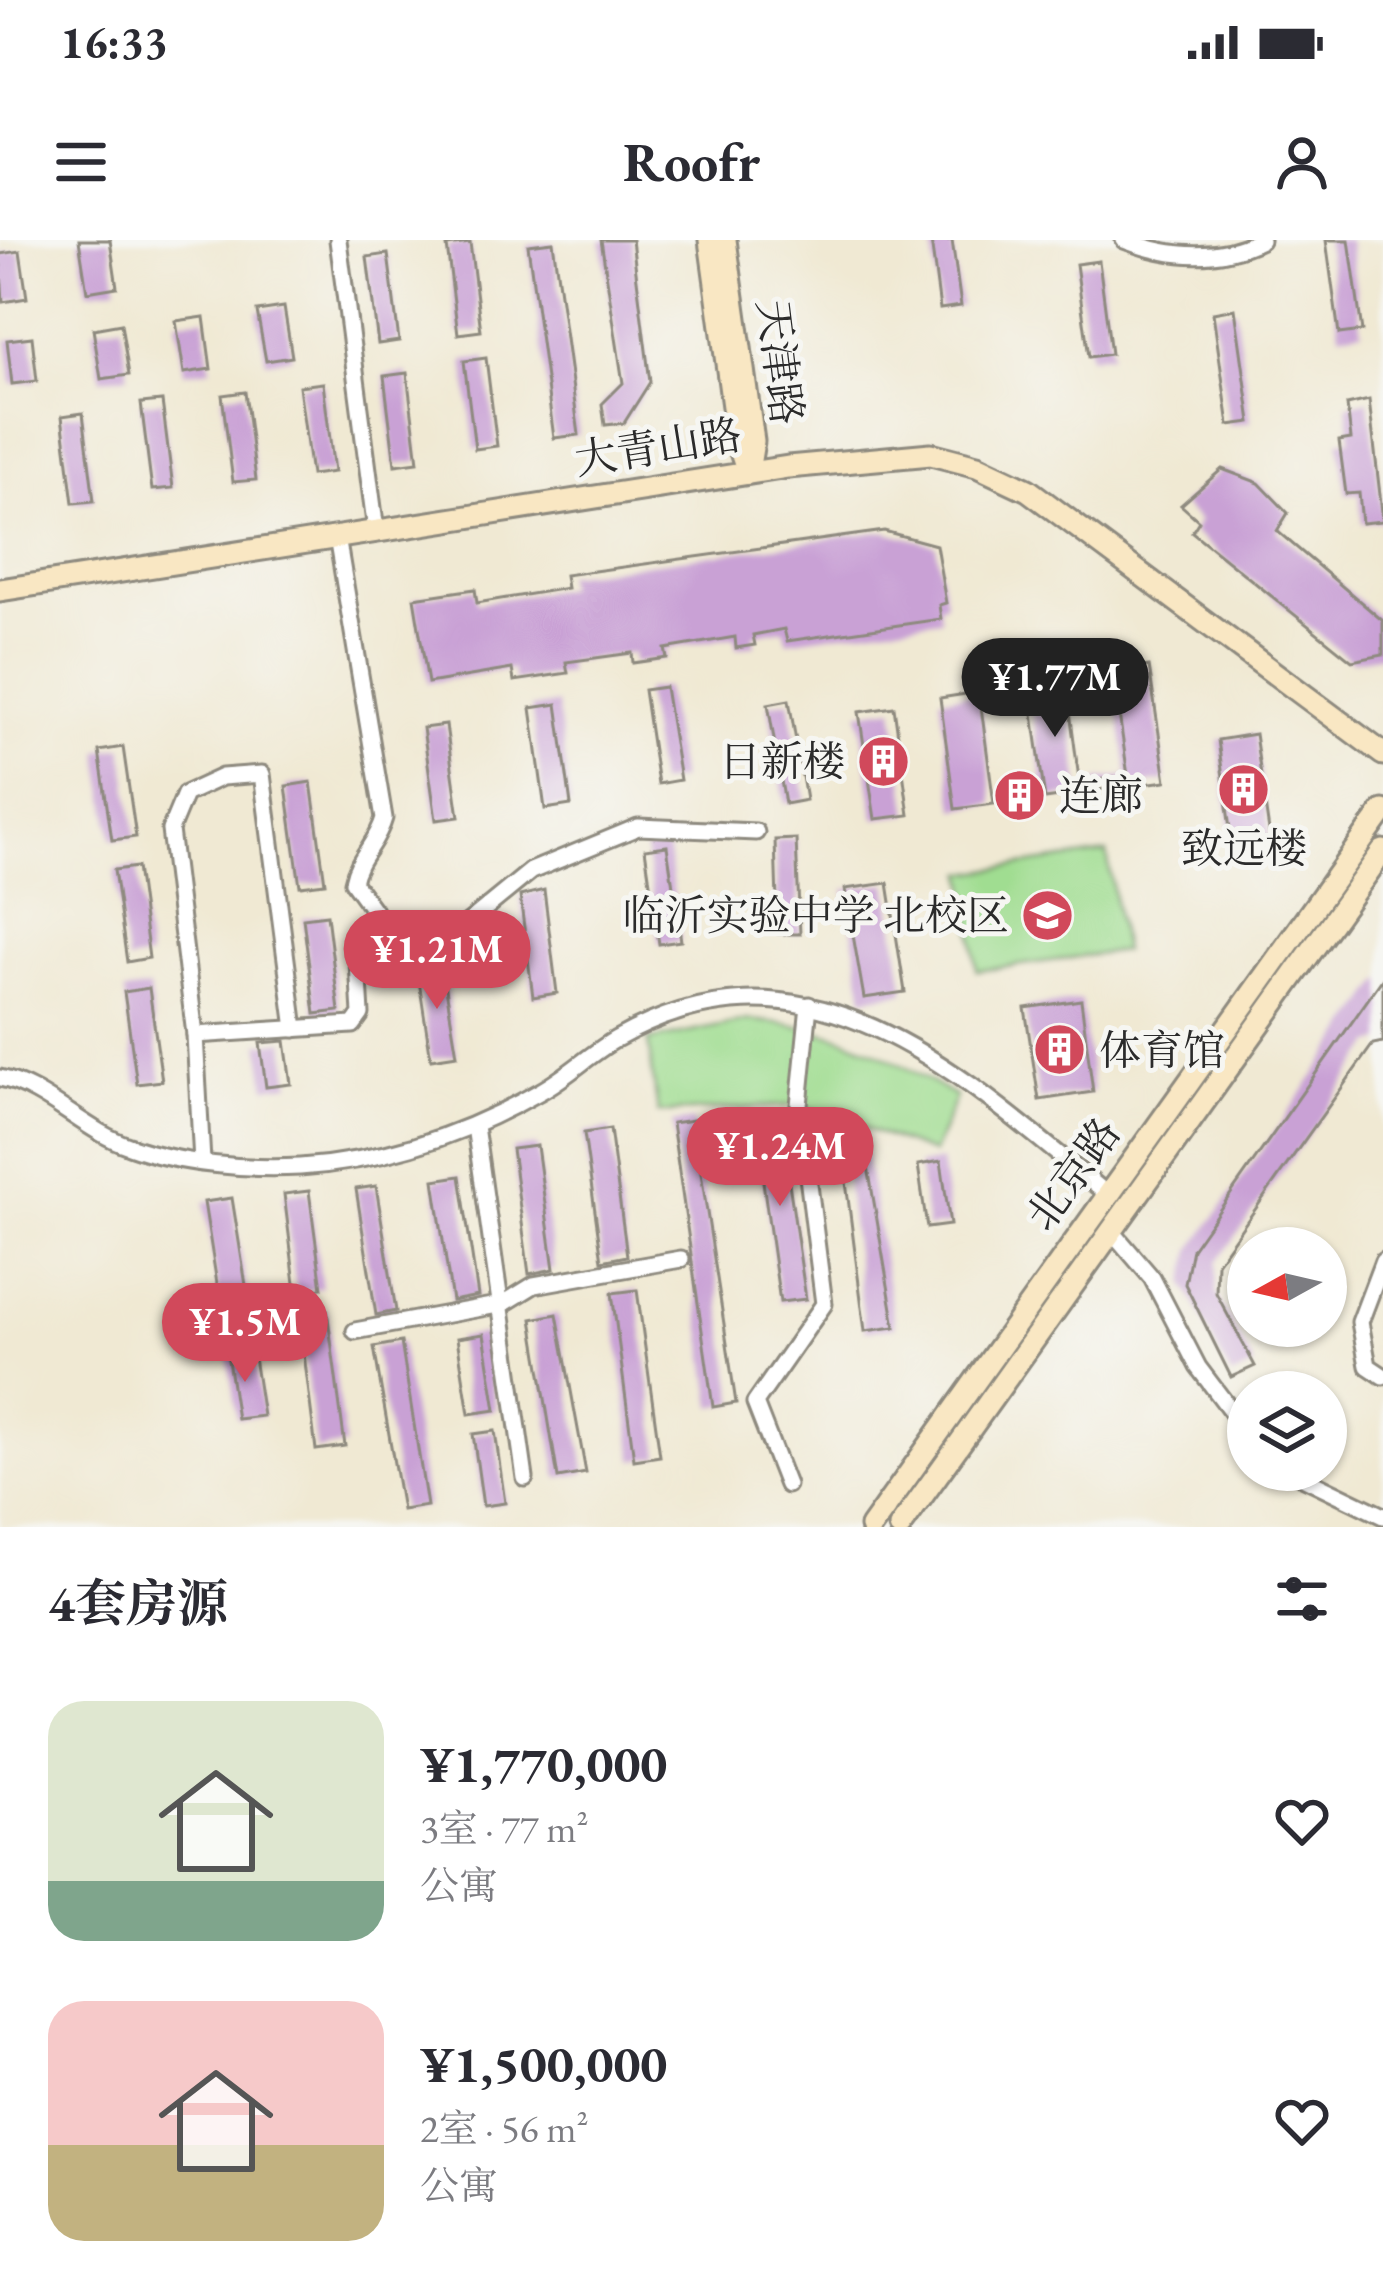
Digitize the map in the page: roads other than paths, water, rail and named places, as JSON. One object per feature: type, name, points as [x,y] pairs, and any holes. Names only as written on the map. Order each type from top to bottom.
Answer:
[{"type":"main road","name":"天津路","points":[[710,240],[738,443],[748,472]]},
{"type":"main road","name":"天津路","points":[[725,240],[753,441],[748,472]]},
{"type":"main road","name":"大青山路","points":[[0,590],[748,472],[932,454],[977,466],[1028,490],[1383,754]]},
{"type":"main road","name":"北京路","points":[[872,1527],[1383,811]]},
{"type":"main road","name":"北京路","points":[[900,1527],[1383,850]]},
{"type":"street","points":[[338,240],[376,531]]},
{"type":"street","points":[[1124,240],[1163,255],[1209,255],[1261,240]]},
{"type":"street","points":[[337,537],[384,818],[378,839],[357,861],[353,882],[374,910],[377,945]]},
{"type":"street","points":[[202,1162],[195,1035],[170,830],[185,794],[222,777],[262,774],[295,1029]]},
{"type":"street","points":[[195,1035],[353,1025],[362,1014],[358,962],[377,945],[454,934],[531,871],[638,827],[756,832]]},
{"type":"street","points":[[0,1078],[128,1146],[202,1162],[298,1167],[354,1160],[457,1136],[545,1089],[616,1040],[665,1017],[710,1005],[809,1005],[845,1012],[901,1037],[959,1074],[1107,1194]]},
{"type":"street","points":[[787,1485],[755,1402],[824,1304],[799,1105],[809,1005]]},
{"type":"street","points":[[476,1126],[525,1478]]},
{"type":"street","points":[[1109,1229],[1152,1278],[1198,1367],[1227,1405]]},
{"type":"street","points":[[355,1331],[503,1304],[534,1285],[681,1259]]},
{"type":"street","points":[[1383,1261],[1360,1322],[1368,1366],[1383,1376]]},
{"type":"street","points":[[1331,1491],[1383,1516]]},
{"type":"place","name":"日新楼","points":[[884,761]]},
{"type":"place","name":"致远楼","points":[[1244,789]]},
{"type":"place","name":"连廊","points":[[1020,795]]},
{"type":"place","name":"临沂实验中学 北校区","points":[[1048,915]]},
{"type":"place","name":"体育馆","points":[[1060,1050]]}]
